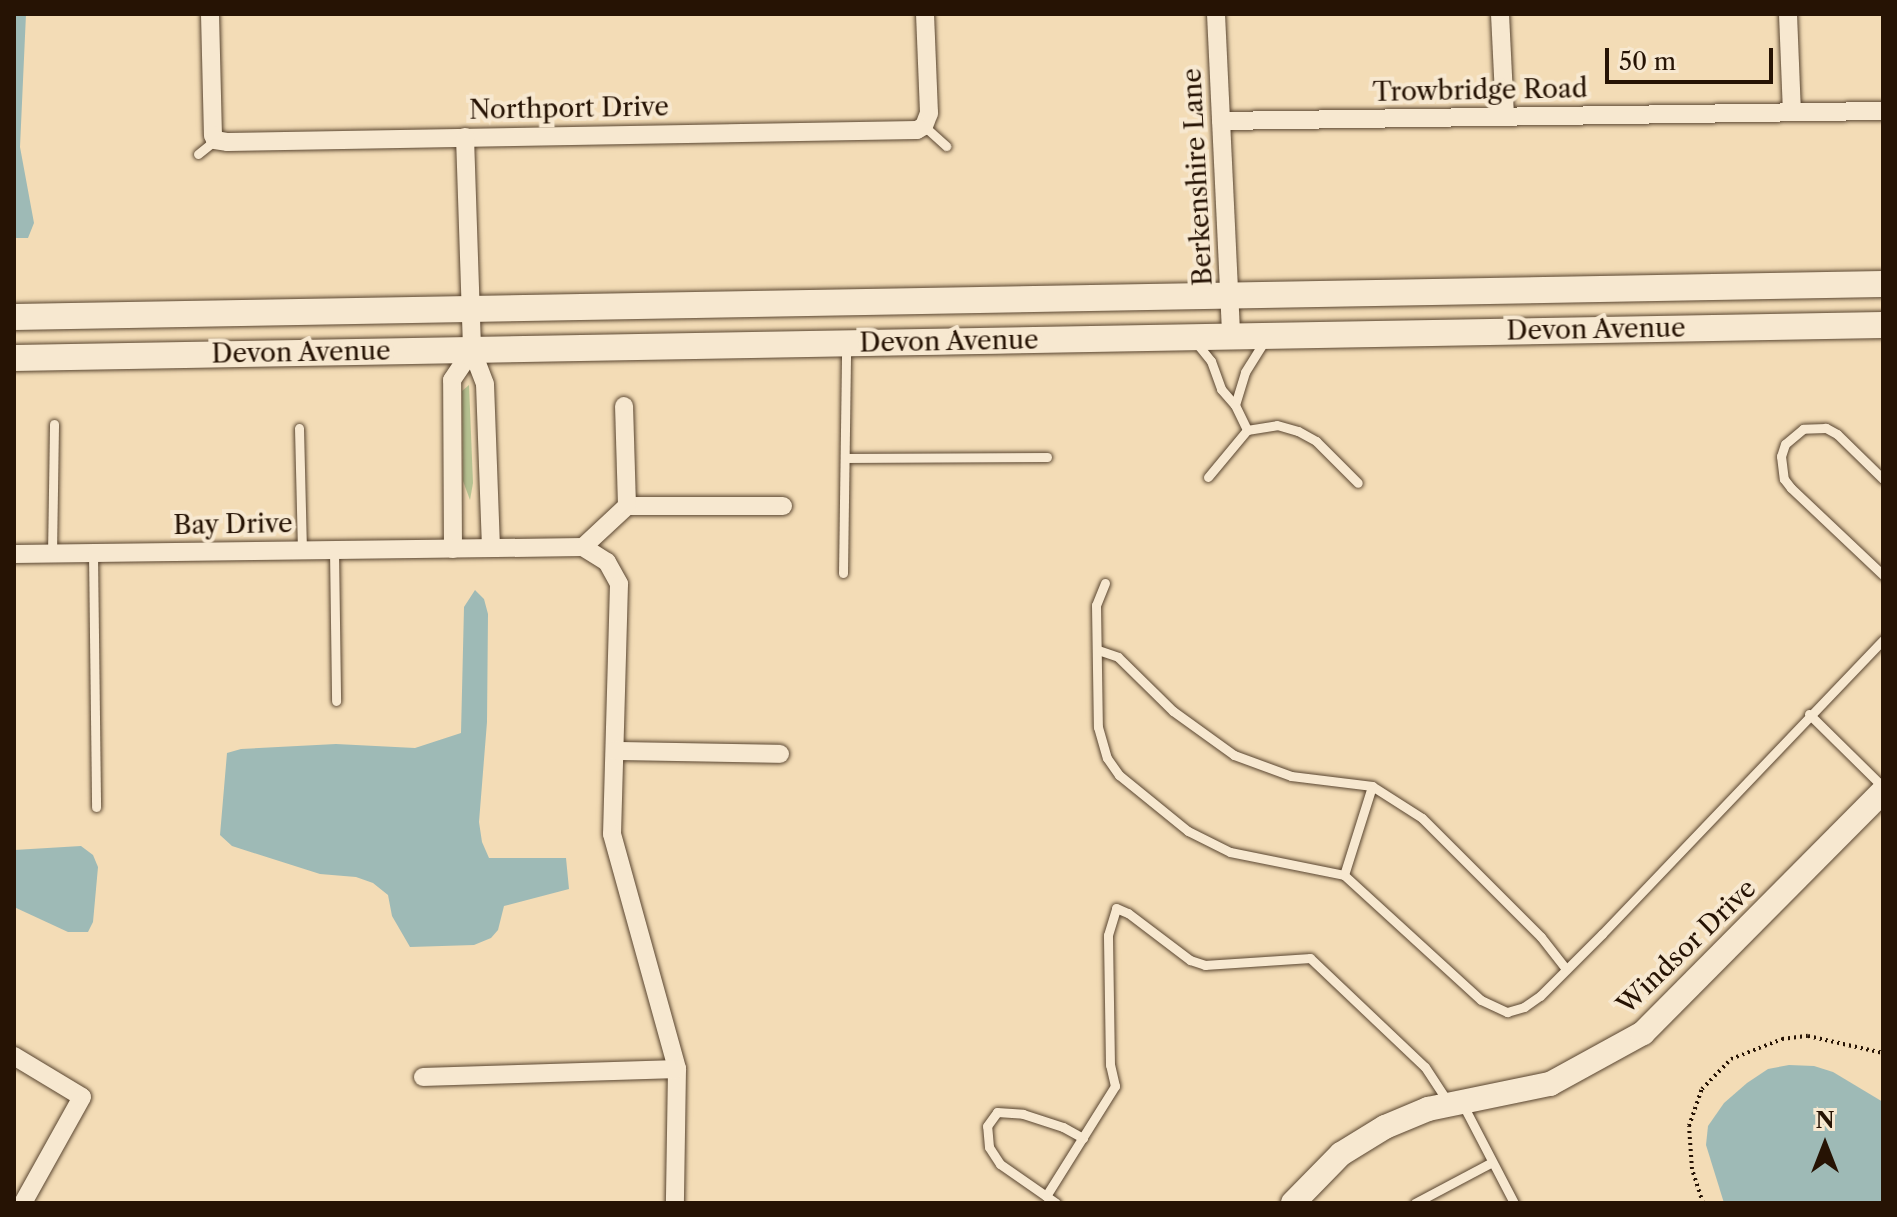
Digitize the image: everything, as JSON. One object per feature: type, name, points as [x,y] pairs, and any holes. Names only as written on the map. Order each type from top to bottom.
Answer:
[{"type":"main road","name":"Devon Avenue","points":[[14,317],[1883,284]]},
{"type":"main road","name":"Devon Avenue","points":[[14,358],[1883,325]]},
{"type":"street","points":[[210,14],[215,140]]},
{"type":"street","points":[[924,126],[929,113],[925,14]]},
{"type":"street","name":"Berkenshire Lane","points":[[1216,14],[1231,337]]},
{"type":"street","points":[[1500,14],[1505,116]]},
{"type":"street","points":[[1788,14],[1792,112]]},
{"type":"street","name":"Trowbridge Road","points":[[1221,121],[1883,111]]},
{"type":"street","name":"Northport Drive","points":[[215,140],[908,131],[924,126]]},
{"type":"street","points":[[465,137],[472,350],[485,384],[491,548]]},
{"type":"street","points":[[453,549],[452,380],[472,350]]},
{"type":"street","points":[[624,406],[627,506]]},
{"type":"street","points":[[675,1203],[677,1069],[612,834],[619,584],[607,562],[583,547],[627,506],[783,506]]},
{"type":"street","name":"Bay Drive","points":[[14,554],[583,547]]},
{"type":"street","points":[[615,751],[780,754]]},
{"type":"street","name":"Windsor Drive","points":[[1293,1203],[1341,1154],[1385,1127],[1456,1104],[1550,1084],[1643,1033],[1883,789]]},
{"type":"street","points":[[14,1056],[82,1097],[23,1203]]},
{"type":"street","points":[[423,1077],[677,1069]]},
{"type":"lane","points":[[924,126],[946,146]]},
{"type":"lane","points":[[198,154],[215,140]]},
{"type":"lane","points":[[1235,405],[1245,372],[1268,336]]},
{"type":"lane","points":[[1192,338],[1211,361],[1221,389],[1235,405],[1247,430]]},
{"type":"lane","points":[[843,573],[846,344]]},
{"type":"lane","points":[[52,554],[54,424]]},
{"type":"lane","points":[[1208,477],[1247,430],[1277,425],[1298,431],[1316,441],[1358,483]]},
{"type":"lane","points":[[299,428],[302,551]]},
{"type":"lane","points":[[1883,479],[1837,434],[1826,428],[1803,429],[1785,444],[1781,456],[1784,479],[1791,488],[1883,575]]},
{"type":"lane","points":[[845,458],[1047,457]]},
{"type":"lane","points":[[334,550],[336,701]]},
{"type":"lane","points":[[93,553],[96,807]]},
{"type":"lane","points":[[1105,583],[1096,605],[1098,727],[1107,758],[1138,793],[1188,831],[1230,852],[1344,875],[1491,1007],[1507,1012],[1524,1007],[1566,969],[1883,640]]},
{"type":"lane","points":[[1098,650],[1118,657],[1173,711],[1234,755],[1291,776],[1372,786],[1422,818],[1541,937],[1566,969]]},
{"type":"lane","points":[[1809,714],[1883,789]]},
{"type":"lane","points":[[1344,875],[1372,786]]},
{"type":"lane","points":[[1046,1196],[1115,1086],[1110,1065],[1108,935],[1116,908],[1128,913],[1190,960],[1205,965],[1310,958],[1425,1067],[1456,1104],[1514,1203]]},
{"type":"lane","points":[[1056,1203],[1000,1164],[989,1147],[987,1126],[997,1112],[1023,1114],[1063,1127],[1083,1138]]},
{"type":"lane","points":[[1415,1203],[1492,1162]]},
{"type":"path","points":[[1703,1203],[1692,1169],[1689,1126],[1702,1089],[1731,1059],[1782,1039],[1808,1036],[1883,1053]]},
{"type":"path","points":[[1672,1203],[1679,1203]]},
{"type":"green space","points":[[469,385],[473,483],[470,500],[463,481],[462,391]]},
{"type":"water","points":[[14,14],[26,14],[20,147],[34,223],[28,238],[14,238]]},
{"type":"water","points":[[475,590],[484,599],[488,614],[487,722],[479,822],[482,842],[489,858],[566,858],[569,889],[504,906],[498,930],[491,938],[474,945],[410,947],[392,916],[388,895],[373,883],[356,877],[320,874],[232,846],[220,835],[227,753],[241,749],[336,744],[415,748],[461,733],[464,607]]},
{"type":"water","points":[[81,846],[93,855],[98,867],[93,922],[88,932],[68,932],[14,907],[14,850]]},
{"type":"water","points":[[1789,1065],[1814,1066],[1833,1072],[1883,1102],[1883,1203],[1724,1203],[1706,1145],[1708,1126],[1724,1103],[1747,1083],[1768,1069]]}]
